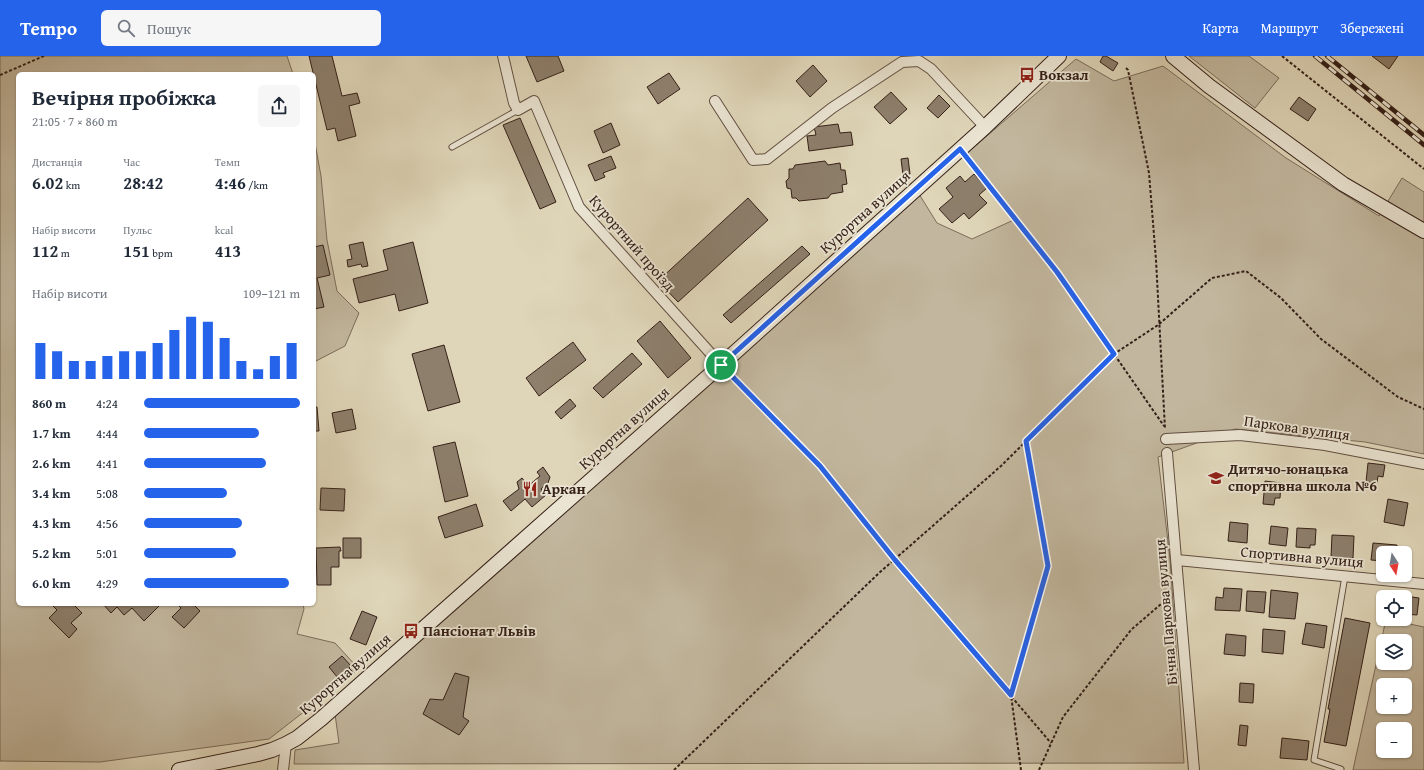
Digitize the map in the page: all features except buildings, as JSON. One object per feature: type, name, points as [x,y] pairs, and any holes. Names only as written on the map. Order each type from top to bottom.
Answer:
[{"type":"main road","name":"Курортна вулиця","points":[[179,770],[258,754],[286,744],[321,719],[721,365],[985,127],[1059,56]]},
{"type":"main road","points":[[1174,56],[1209,86],[1343,184],[1424,231]]},
{"type":"street","points":[[503,56],[514,103],[518,110]]},
{"type":"street","points":[[715,101],[753,160],[767,159],[832,108],[889,70],[902,62],[919,60],[931,69],[985,127]]},
{"type":"street","name":"Курортний проїзд","points":[[518,110],[534,101],[579,207],[721,365]]},
{"type":"street","name":"Паркова вулиця","points":[[1166,439],[1240,435],[1325,445],[1424,464]]},
{"type":"street","name":"Бічна Паркова вулиця","points":[[1167,452],[1194,770]]},
{"type":"street","name":"Спортивна вулиця","points":[[1177,560],[1424,584]]},
{"type":"street","points":[[283,770],[286,744]]},
{"type":"lane","name":"Курортний проїзд","points":[[452,147],[518,110]]},
{"type":"lane","points":[[1341,769],[1314,760],[1345,576]]},
{"type":"path","points":[[0,75],[44,56]]},
{"type":"path","points":[[1282,56],[1424,169]]},
{"type":"path","points":[[1126,68],[1128,70],[1149,173],[1156,260],[1158,325],[1164,408]]},
{"type":"path","points":[[960,149],[1057,272],[1165,427]]},
{"type":"path","points":[[674,770],[895,560],[1001,466],[1114,354],[1158,325],[1212,278],[1246,271],[1281,298],[1321,339],[1398,397],[1424,409]]},
{"type":"path","points":[[721,365],[820,466],[895,560],[1051,743]]},
{"type":"path","points":[[1021,770],[1011,695],[1048,566],[1026,441]]},
{"type":"path","points":[[1039,770],[1063,717],[1131,630],[1179,589]]},
{"type":"shaded area","points":[[0,56],[287,56],[292,72],[16,72],[16,606],[303,606],[304,609],[297,634],[335,643],[359,669],[269,739],[100,762],[0,761]]},
{"type":"shaded area","points":[[1189,56],[1249,56],[1279,78],[1255,108]]},
{"type":"shaded area","points":[[1076,59],[1114,81],[1163,66],[1286,158],[1379,216],[1402,178],[1424,192],[1424,454],[1365,442],[1235,429],[1158,457],[1170,559],[1184,763],[294,764],[295,750],[339,743],[335,714],[608,474],[919,194],[937,223],[972,239],[1018,218],[966,154]]},
{"type":"shaded area","points":[[316,149],[321,176],[327,240],[337,291],[359,313],[345,346],[316,361]]},
{"type":"shaded area","points":[[1412,624],[1424,627],[1424,770],[1353,770],[1376,665],[1376,670],[1412,670],[1412,634],[1383,634],[1384,626],[1412,626]]},
{"type":"railway","points":[[1315,56],[1424,145]]},
{"type":"railway","points":[[1327,56],[1424,135]]},
{"type":"place","name":"Вокзал","points":[[1027,75]]},
{"type":"place","name":"Дитячо-юнацька спортивна школа №6","points":[[1216,478]]},
{"type":"place","name":"Аркан","points":[[530,489]]},
{"type":"place","name":"Пансіонат Львів","points":[[411,631]]},
{"type":"route","points":[[960,149],[1057,272],[1114,354],[1026,441],[1048,566],[1011,695],[895,560],[820,466],[721,365],[960,149]]}]
